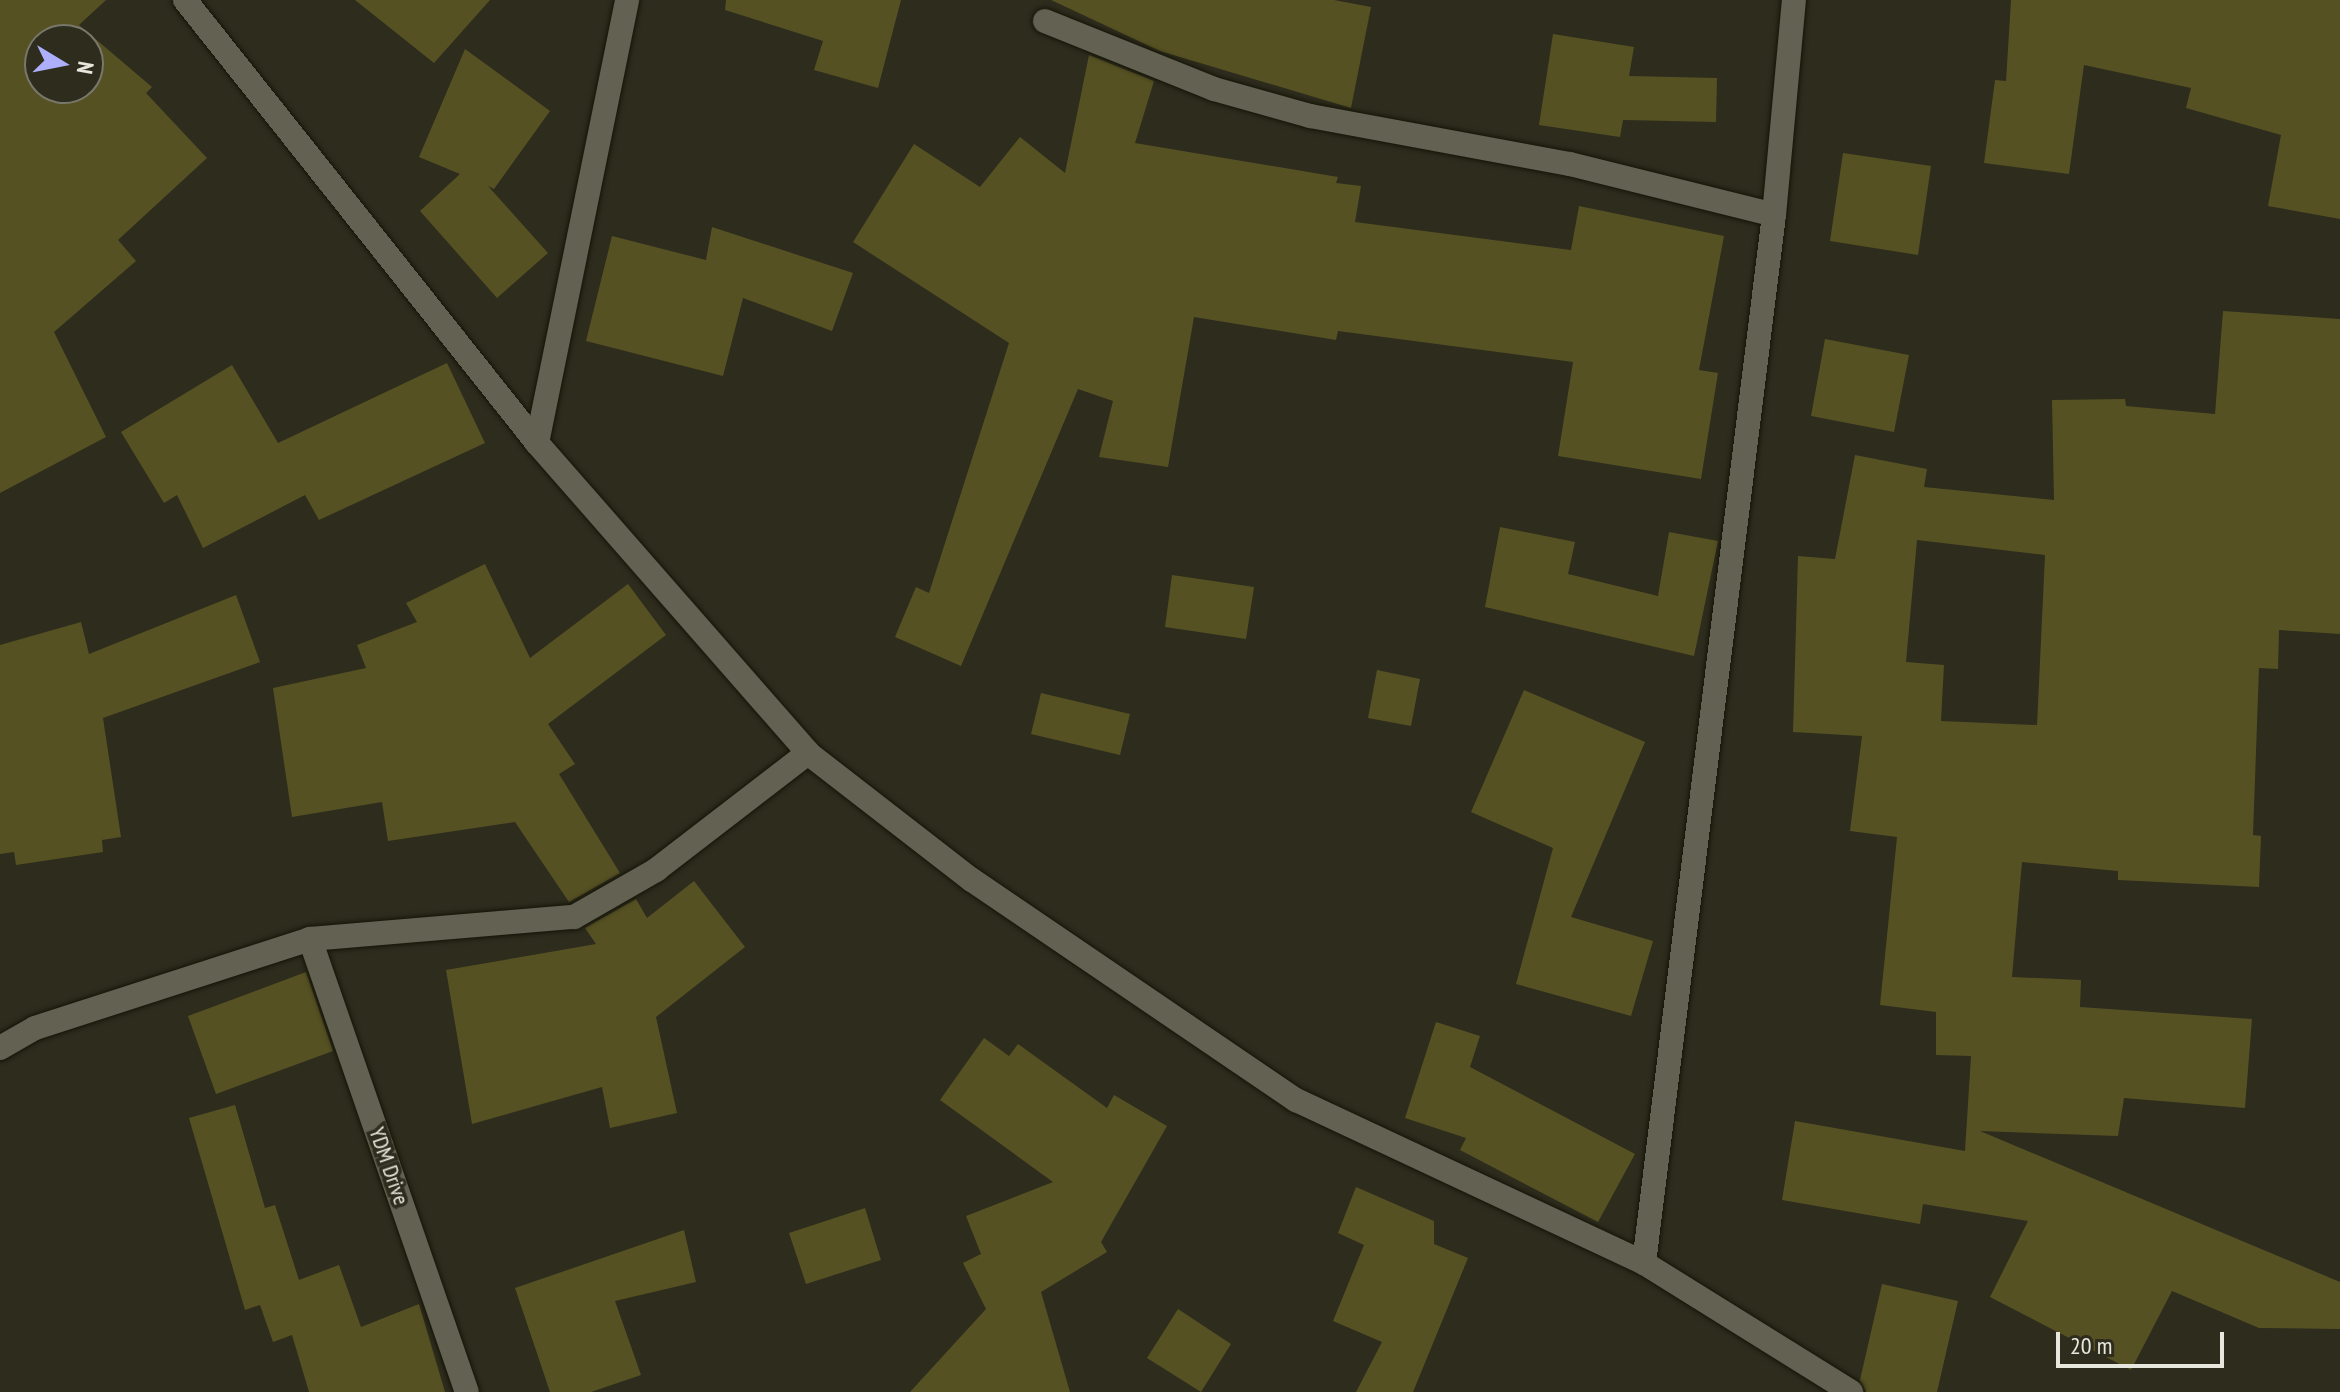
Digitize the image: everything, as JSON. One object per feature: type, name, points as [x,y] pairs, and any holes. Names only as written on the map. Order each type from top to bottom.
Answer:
[{"type":"street","points":[[185,0],[537,443],[808,753],[972,880],[1296,1100],[1644,1263],[1851,1392]]},
{"type":"street","points":[[537,443],[627,0]]},
{"type":"street","points":[[1644,1263],[1774,215],[1794,0]]},
{"type":"street","points":[[1045,21],[1214,89],[1310,116],[1570,164],[1774,215]]},
{"type":"street","points":[[0,1048],[35,1028],[310,939],[574,917],[656,870],[808,753]]},
{"type":"street","name":"YDM Drive","points":[[310,939],[467,1392]]},
{"type":"building","points":[[0,0],[106,0],[80,24],[24,24],[24,104],[104,104],[104,46],[152,87],[146,93],[207,158],[118,240],[136,261],[54,332],[106,437],[0,493]]},
{"type":"building","points":[[355,0],[490,0],[434,63]]},
{"type":"building","points":[[726,0],[901,0],[878,88],[814,70],[823,41],[725,10]]},
{"type":"building","points":[[1051,0],[1334,0],[1371,7],[1351,108],[1160,51]]},
{"type":"building","points":[[2011,0],[2340,0],[2340,219],[2268,206],[2281,135],[2186,108],[2191,88],[2084,65],[2069,174],[1984,163],[1995,80],[2006,81]]},
{"type":"building","points":[[1553,34],[1634,47],[1629,76],[1717,78],[1716,122],[1623,120],[1620,137],[1539,125]]},
{"type":"building","points":[[465,49],[550,111],[494,189],[488,186],[548,253],[497,298],[420,211],[460,174],[419,157]]},
{"type":"building","points":[[1089,55],[1154,81],[1135,143],[1338,177],[1336,183],[1361,186],[1355,222],[1571,250],[1579,206],[1724,236],[1699,370],[1718,373],[1701,479],[1558,456],[1573,362],[1338,331],[1336,340],[1194,317],[1168,467],[1099,457],[1113,401],[1078,389],[961,666],[895,637],[916,587],[929,593],[1009,343],[853,242],[914,144],[980,187],[1020,137],[1065,173]]},
{"type":"building","points":[[1843,153],[1931,166],[1918,255],[1830,241]]},
{"type":"building","points":[[712,227],[853,273],[832,331],[743,298],[723,376],[586,341],[612,236],[706,260]]},
{"type":"building","points":[[2223,311],[2340,319],[2340,634],[2279,630],[2278,669],[2259,668],[2253,835],[2261,836],[2259,887],[2118,880],[2118,871],[2022,862],[2012,977],[2081,980],[2080,1007],[2252,1019],[2245,1108],[2124,1098],[2118,1136],[1980,1131],[2340,1282],[2340,1329],[2259,1328],[2172,1291],[2131,1370],[1990,1297],[2028,1221],[1923,1204],[1920,1224],[1782,1200],[1795,1121],[1965,1151],[1971,1056],[1936,1055],[1936,1012],[1880,1005],[1897,837],[1850,831],[1862,736],[1793,732],[1798,556],[1835,559],[1855,455],[1927,469],[1924,487],[2054,500],[2052,400],[2125,399],[2126,406],[2215,414]],"holes":[[[1917,540],[2045,555],[2037,725],[1941,721],[1944,665],[1906,662]]]},
{"type":"building","points":[[1825,339],[1909,355],[1894,432],[1811,416]]},
{"type":"building","points":[[447,363],[485,443],[319,520],[305,495],[203,548],[177,495],[164,503],[121,432],[232,365],[278,443]]},
{"type":"building","points":[[1500,527],[1575,542],[1568,574],[1658,596],[1669,532],[1718,541],[1694,656],[1485,607]]},
{"type":"building","points":[[485,564],[530,658],[628,584],[666,635],[548,724],[575,764],[559,774],[620,873],[569,902],[515,822],[388,841],[382,802],[292,817],[273,688],[366,668],[357,645],[417,622],[406,603]]},
{"type":"building","points":[[1172,575],[1254,587],[1246,639],[1165,627]]},
{"type":"building","points":[[236,595],[260,662],[103,718],[121,837],[102,840],[103,852],[16,865],[14,852],[0,854],[0,645],[81,622],[89,654]]},
{"type":"building","points":[[1377,670],[1420,679],[1411,726],[1368,718]]},
{"type":"building","points":[[1524,690],[1645,742],[1571,917],[1653,941],[1631,1016],[1516,984],[1553,848],[1471,812]]},
{"type":"building","points":[[1041,693],[1130,714],[1120,755],[1031,734]]},
{"type":"building","points":[[694,881],[745,947],[656,1017],[677,1113],[610,1128],[602,1087],[472,1124],[446,970],[596,944],[585,928],[636,899],[647,918]]},
{"type":"building","points":[[306,972],[333,1051],[216,1094],[188,1016]]},
{"type":"building","points":[[1436,1022],[1480,1036],[1470,1067],[1635,1154],[1598,1222],[1460,1150],[1466,1138],[1405,1118]]},
{"type":"building","points":[[984,1038],[1009,1056],[1018,1044],[1107,1108],[1114,1095],[1167,1126],[1101,1242],[1107,1252],[1041,1292],[1070,1392],[910,1392],[986,1309],[963,1263],[981,1254],[966,1216],[1053,1182],[940,1100]]},
{"type":"building","points":[[235,1105],[265,1208],[275,1205],[299,1280],[339,1265],[361,1327],[419,1304],[445,1392],[309,1392],[292,1335],[273,1342],[260,1305],[245,1310],[189,1118]]},
{"type":"building","points":[[1356,1187],[1434,1221],[1434,1244],[1468,1258],[1413,1392],[1356,1392],[1382,1342],[1333,1321],[1364,1245],[1338,1233]]},
{"type":"building","points":[[865,1208],[881,1260],[806,1284],[789,1233]]},
{"type":"building","points":[[684,1230],[696,1282],[615,1301],[641,1375],[591,1392],[550,1392],[515,1288]]},
{"type":"building","points":[[1882,1284],[1958,1301],[1937,1392],[1866,1392],[1860,1380]]},
{"type":"building","points":[[1178,1309],[1231,1344],[1201,1392],[1147,1358]]}]
